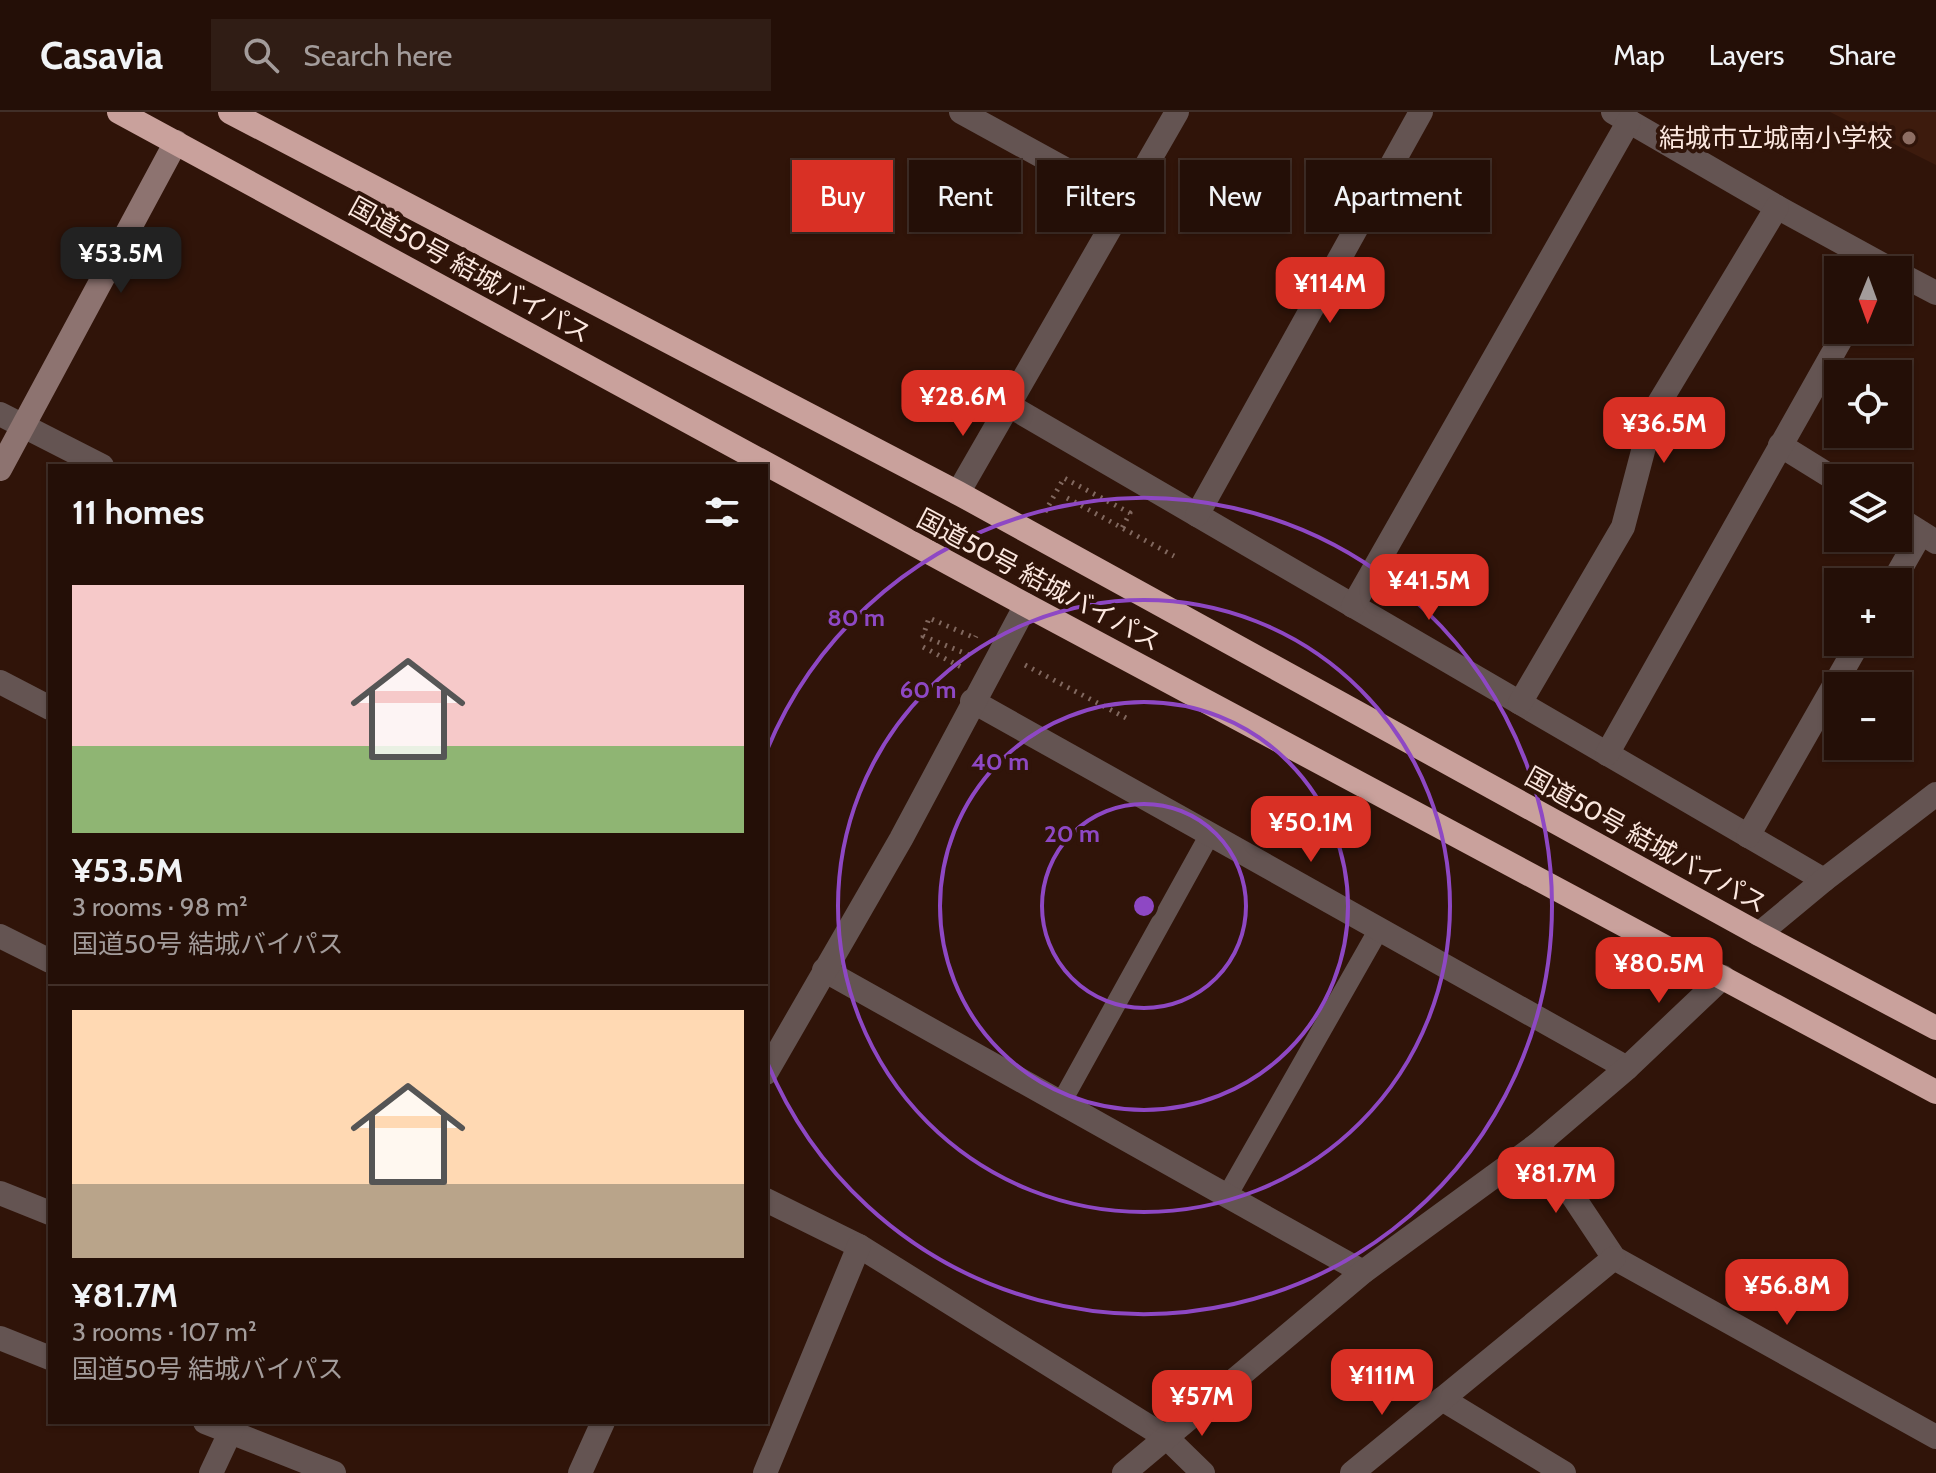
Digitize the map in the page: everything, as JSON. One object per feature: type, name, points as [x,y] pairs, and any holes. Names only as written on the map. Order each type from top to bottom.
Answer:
[{"type":"highway","name":"国道50号 結城バイパス","points":[[119,112],[767,464]]},
{"type":"highway","name":"国道50号 結城バイパス","points":[[230,112],[958,493],[1759,934],[1936,1028]]},
{"type":"highway","name":"国道50号 結城バイパス","points":[[768,464],[1936,1092]]},
{"type":"street","points":[[961,112],[1048,160]]},
{"type":"street","points":[[1149,160],[1177,112]]},
{"type":"street","points":[[1197,515],[1421,112]]},
{"type":"street","points":[[1353,606],[1621,117],[1864,256]]},
{"type":"street","points":[[0,469],[176,142]]},
{"type":"street","points":[[1520,703],[1623,527],[1653,413],[1777,207]]},
{"type":"street","points":[[958,493],[1108,232]]},
{"type":"street","points":[[1912,281],[1936,293]]},
{"type":"street","points":[[1607,754],[1838,344]]},
{"type":"street","points":[[1010,406],[1824,880]]},
{"type":"street","points":[[0,414],[98,464]]},
{"type":"street","points":[[1780,445],[1824,472]]},
{"type":"street","points":[[1904,568],[1928,537]]},
{"type":"street","points":[[768,1069],[901,839],[1026,605]]},
{"type":"street","points":[[1748,836],[1851,656]]},
{"type":"street","points":[[0,682],[48,707]]},
{"type":"street","points":[[972,701],[1627,1068]]},
{"type":"street","points":[[1759,934],[1936,794]]},
{"type":"street","points":[[0,936],[48,960]]},
{"type":"street","points":[[824,970],[1363,1272]]},
{"type":"street","points":[[1124,1473],[1363,1272],[1538,1144],[1627,1068],[1723,977]]},
{"type":"street","points":[[1538,1144],[1614,1258],[1936,1437]]},
{"type":"street","points":[[0,1193],[48,1212]]},
{"type":"street","points":[[768,1201],[859,1246],[1167,1438],[1203,1473]]},
{"type":"street","points":[[765,1473],[859,1246]]},
{"type":"street","points":[[1352,1473],[1614,1258]]},
{"type":"street","points":[[0,1338],[48,1357]]},
{"type":"street","points":[[1442,1399],[1564,1473]]},
{"type":"street","points":[[580,1473],[602,1424]]},
{"type":"street","points":[[211,1473],[232,1427],[334,1473]]},
{"type":"lane","points":[[1061,1103],[1210,834]]},
{"type":"lane","points":[[1227,1196],[1379,929]]},
{"type":"path","points":[[1067,498],[1174,556]]},
{"type":"path","points":[[1122,528],[1130,513]]},
{"type":"path","points":[[1017,661],[1130,720]]},
{"type":"shaded area","name":"結城市立城南小学校","points":[[1830,112],[1936,112],[1936,165]]},
{"type":"place","name":"結城市立城南小学校","points":[[1909,138]]}]
